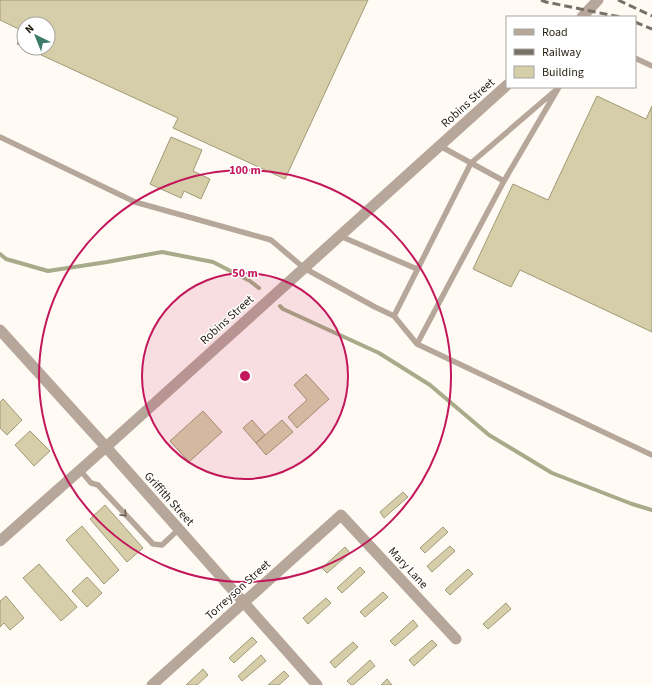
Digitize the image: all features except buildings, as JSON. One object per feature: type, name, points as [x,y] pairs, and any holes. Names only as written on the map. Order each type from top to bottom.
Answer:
[{"type":"street","points":[[583,16],[598,0]]},
{"type":"street","name":"Robins Street","points":[[0,541],[506,86]]},
{"type":"street","name":"Griffith Street","points":[[0,330],[317,685]]},
{"type":"street","name":"Torreyson Street","points":[[152,685],[341,514]]},
{"type":"street","name":"Mary Lane","points":[[341,514],[456,639]]},
{"type":"lane","points":[[636,58],[652,66]]},
{"type":"lane","points":[[394,316],[471,163],[558,88]]},
{"type":"lane","points":[[417,344],[504,181],[558,88]]},
{"type":"lane","points":[[0,137],[135,202],[271,240],[304,268],[394,316],[417,344],[652,455]]},
{"type":"lane","points":[[440,146],[504,181]]},
{"type":"lane","points":[[340,236],[418,269]]},
{"type":"lane","points":[[80,470],[91,484],[98,485],[153,544],[162,545],[179,529]]},
{"type":"waterway","points":[[0,254],[6,259],[48,271],[162,252],[213,262],[250,281],[259,288]]},
{"type":"waterway","points":[[280,306],[283,309],[379,353],[430,385],[489,435],[552,473],[632,504],[652,510]]},
{"type":"railway","points":[[541,0],[615,16]]},
{"type":"railway","points":[[618,0],[652,16]]},
{"type":"railway","points":[[636,22],[652,29]]}]
